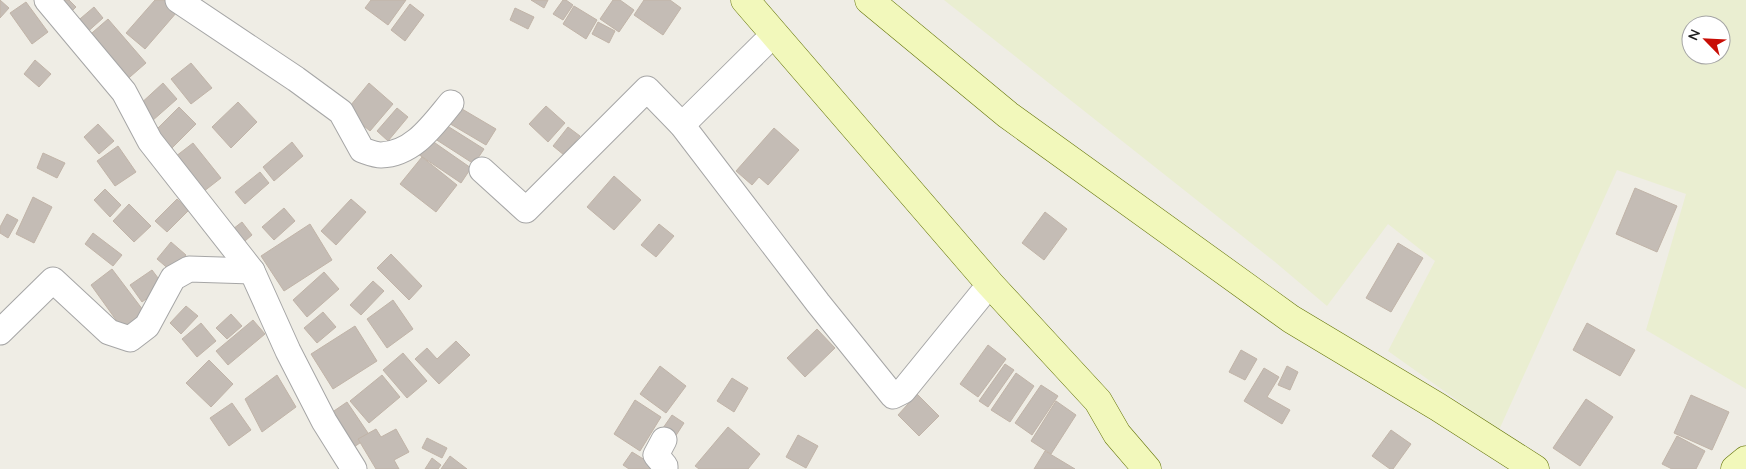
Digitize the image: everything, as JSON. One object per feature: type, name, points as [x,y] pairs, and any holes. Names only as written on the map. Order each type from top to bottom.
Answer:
[{"type":"street","points":[[47,0],[124,92],[150,141],[252,271],[292,360],[324,421],[354,469]]},
{"type":"street","points":[[178,0],[296,79],[341,112],[362,150],[379,155],[399,152],[422,138],[451,103]]},
{"type":"street","points":[[745,0],[773,35],[990,284],[1098,402],[1117,434],[1147,469]]},
{"type":"street","points":[[869,0],[1008,114],[1291,319],[1438,406],[1535,469]]},
{"type":"street","points":[[682,126],[773,35]]},
{"type":"street","points":[[482,170],[526,210],[647,89],[682,126],[818,303],[893,396],[904,390],[990,284]]},
{"type":"street","points":[[0,332],[53,280],[109,332],[130,339],[147,326],[173,278],[189,269],[252,271]]},
{"type":"street","points":[[664,440],[656,455],[665,466],[665,469]]},
{"type":"street","points":[[1735,469],[1746,460]]},
{"type":"green space","points":[[944,0],[1746,0],[1746,389],[1646,330],[1686,194],[1617,170],[1499,430],[1388,351],[1435,261],[1388,224],[1327,306],[1275,262]]},
{"type":"building","points":[[0,0],[9,8],[0,18]]},
{"type":"building","points":[[60,0],[69,0],[76,7],[68,15]]},
{"type":"building","points":[[155,0],[164,0],[177,12],[145,49],[126,33]]},
{"type":"building","points":[[371,0],[406,0],[388,25],[365,8]]},
{"type":"building","points":[[531,0],[548,0],[544,8]]},
{"type":"building","points":[[563,0],[573,5],[563,20],[553,14]]},
{"type":"building","points":[[613,0],[620,0],[634,10],[619,32],[600,19]]},
{"type":"building","points":[[644,0],[670,0],[681,8],[663,35],[634,15]]},
{"type":"building","points":[[26,2],[48,32],[32,44],[10,13]]},
{"type":"building","points":[[410,4],[424,15],[405,41],[391,30]]},
{"type":"building","points":[[574,6],[597,20],[586,39],[563,24]]},
{"type":"building","points":[[94,7],[103,18],[84,35],[74,24]]},
{"type":"building","points":[[515,8],[534,17],[528,29],[510,20]]},
{"type":"building","points":[[108,19],[146,63],[123,83],[85,39]]},
{"type":"building","points":[[598,22],[615,31],[609,43],[592,34]]},
{"type":"building","points":[[35,60],[51,74],[39,87],[24,74]]},
{"type":"building","points":[[191,63],[212,88],[191,104],[171,79]]},
{"type":"building","points":[[163,83],[177,99],[152,121],[138,106]]},
{"type":"building","points":[[369,83],[393,104],[370,131],[346,111]]},
{"type":"building","points":[[238,102],[257,122],[231,148],[212,127]]},
{"type":"building","points":[[457,106],[496,129],[486,145],[447,122]]},
{"type":"building","points":[[546,106],[565,123],[548,142],[529,124]]},
{"type":"building","points":[[179,107],[196,124],[172,148],[155,131]]},
{"type":"building","points":[[397,108],[408,117],[388,141],[377,131]]},
{"type":"building","points":[[438,120],[484,149],[474,164],[429,135]]},
{"type":"building","points":[[98,124],[114,141],[99,154],[84,137]]},
{"type":"building","points":[[568,127],[580,136],[564,155],[553,146]]},
{"type":"building","points":[[774,128],[799,150],[768,185],[759,177],[752,185],[736,171]]},
{"type":"building","points":[[425,136],[471,168],[461,183],[415,152]]},
{"type":"building","points":[[292,142],[303,156],[274,181],[263,167]]},
{"type":"building","points":[[193,143],[221,178],[199,195],[171,160]]},
{"type":"building","points":[[118,146],[136,172],[115,186],[97,161]]},
{"type":"building","points":[[43,153],[65,163],[57,178],[37,168]]},
{"type":"building","points":[[422,157],[457,185],[436,212],[400,184]]},
{"type":"building","points":[[260,172],[269,183],[245,204],[235,192]]},
{"type":"building","points":[[614,176],[641,200],[614,230],[587,207]]},
{"type":"building","points":[[1635,188],[1677,206],[1657,252],[1616,234]]},
{"type":"building","points":[[105,189],[121,205],[110,217],[94,200]]},
{"type":"building","points":[[33,197],[52,207],[34,243],[16,234]]},
{"type":"building","points":[[177,199],[189,210],[167,232],[155,221]]},
{"type":"building","points":[[351,199],[366,212],[336,245],[321,231]]},
{"type":"building","points":[[129,204],[151,226],[134,242],[113,221]]},
{"type":"building","points":[[284,208],[295,221],[274,240],[262,227]]},
{"type":"building","points":[[1045,212],[1067,229],[1044,260],[1022,243]]},
{"type":"building","points":[[7,214],[18,220],[8,238],[0,233],[0,227]]},
{"type":"building","points":[[242,222],[252,235],[239,246],[229,232]]},
{"type":"building","points":[[310,224],[332,260],[284,291],[261,256]]},
{"type":"building","points":[[659,224],[674,236],[656,257],[641,245]]},
{"type":"building","points":[[93,233],[122,255],[113,266],[85,244]]},
{"type":"building","points":[[171,242],[186,255],[171,271],[157,259]]},
{"type":"building","points":[[1398,243],[1423,258],[1391,312],[1366,298]]},
{"type":"building","points":[[391,254],[422,286],[409,300],[377,268]]},
{"type":"building","points":[[112,269],[146,314],[124,331],[91,285]]},
{"type":"building","points":[[152,270],[164,286],[142,302],[130,285]]},
{"type":"building","points":[[324,272],[339,289],[307,317],[293,300]]},
{"type":"building","points":[[373,281],[384,291],[361,315],[350,305]]},
{"type":"building","points":[[393,300],[413,329],[387,348],[367,319]]},
{"type":"building","points":[[186,306],[198,316],[181,334],[170,323]]},
{"type":"building","points":[[323,312],[336,327],[317,343],[304,328]]},
{"type":"building","points":[[231,314],[242,326],[227,339],[216,328]]},
{"type":"building","points":[[253,320],[265,334],[228,365],[216,351]]},
{"type":"building","points":[[201,323],[216,341],[197,357],[182,339]]},
{"type":"building","points":[[1587,323],[1635,350],[1620,376],[1573,350]]},
{"type":"building","points":[[355,326],[377,361],[333,389],[311,354]]},
{"type":"building","points":[[817,329],[835,348],[805,377],[787,358]]},
{"type":"building","points":[[456,341],[470,355],[439,384],[415,359],[427,348],[437,359]]},
{"type":"building","points":[[988,345],[1006,359],[978,397],[960,384]]},
{"type":"building","points":[[1241,350],[1257,359],[1245,380],[1229,372]]},
{"type":"building","points":[[403,353],[427,381],[407,398],[383,370]]},
{"type":"building","points":[[209,360],[233,384],[211,407],[186,383]]},
{"type":"building","points":[[1005,364],[1014,370],[988,407],[979,401]]},
{"type":"building","points":[[660,366],[686,386],[666,413],[640,394]]},
{"type":"building","points":[[1287,366],[1298,372],[1290,390],[1278,385]]},
{"type":"building","points":[[1264,368],[1279,377],[1267,397],[1290,410],[1282,424],[1244,401]]},
{"type":"building","points":[[1016,373],[1034,386],[1010,422],[991,410]]},
{"type":"building","points":[[277,375],[296,407],[262,432],[245,399]]},
{"type":"building","points":[[382,375],[400,397],[369,423],[350,401]]},
{"type":"building","points":[[732,378],[748,388],[734,412],[717,401]]},
{"type":"building","points":[[1041,385],[1058,396],[1032,435],[1015,423]]},
{"type":"building","points":[[917,394],[939,416],[919,436],[898,415]]},
{"type":"building","points":[[1691,395],[1729,412],[1712,450],[1674,433]]},
{"type":"building","points":[[1586,399],[1613,417],[1580,466],[1553,448]]},
{"type":"building","points":[[635,400],[661,417],[640,451],[614,434]]},
{"type":"building","points":[[1056,401],[1076,415],[1051,454],[1031,441]]},
{"type":"building","points":[[347,402],[370,436],[354,447],[331,413]]},
{"type":"building","points":[[232,403],[251,430],[229,446],[210,418]]},
{"type":"building","points":[[672,415],[684,423],[675,437],[663,428]]},
{"type":"building","points":[[728,427],[760,454],[748,469],[699,469],[695,466]]},
{"type":"building","points":[[376,429],[381,437],[396,429],[409,452],[394,460],[399,469],[376,469],[358,439]]},
{"type":"building","points":[[1391,430],[1411,444],[1393,469],[1390,469],[1372,456]]},
{"type":"building","points":[[798,435],[818,446],[806,468],[786,457]]},
{"type":"building","points":[[1677,436],[1705,451],[1696,469],[1672,469],[1662,464]]},
{"type":"building","points":[[427,438],[447,448],[442,458],[422,448]]},
{"type":"building","points":[[1045,451],[1075,469],[1034,469]]},
{"type":"building","points":[[632,452],[658,468],[629,469],[623,465]]},
{"type":"building","points":[[450,456],[467,469],[441,469]]},
{"type":"building","points":[[432,458],[441,465],[438,469],[425,469]]}]
